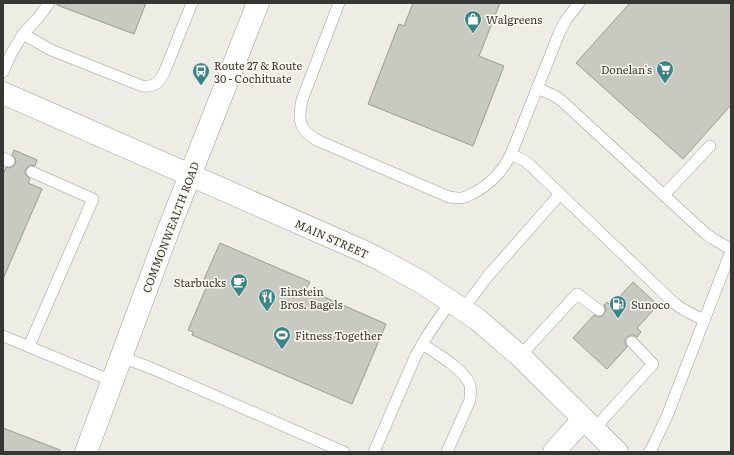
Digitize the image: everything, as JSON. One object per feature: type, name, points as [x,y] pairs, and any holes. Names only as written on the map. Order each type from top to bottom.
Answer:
[{"type":"main road","name":"COMMONWEALTH ROAD","points":[[86,452],[168,230],[258,3]]},
{"type":"main road","name":"MAIN STREET","points":[[3,93],[383,261],[421,282],[457,305],[520,356],[617,452]]},
{"type":"main road","points":[[554,452],[567,437],[589,424]]},
{"type":"lane","points":[[3,72],[11,54],[23,34],[38,18],[49,3]]},
{"type":"lane","points":[[23,34],[51,50],[142,86],[149,87],[155,85],[164,73],[192,3]]},
{"type":"lane","points":[[339,3],[301,104],[299,117],[301,125],[312,138],[449,197],[457,198],[465,197],[486,185],[506,164],[560,31],[566,20],[579,3]]},
{"type":"lane","points":[[537,88],[555,96],[562,101],[705,233],[731,250],[667,416],[649,452]]},
{"type":"lane","points":[[664,195],[710,146]]},
{"type":"lane","points":[[511,154],[525,161],[674,303],[681,309],[704,320]]},
{"type":"lane","points":[[29,346],[93,199],[32,172]]},
{"type":"lane","points":[[374,452],[422,344],[457,305],[488,276],[560,194]]},
{"type":"lane","points":[[520,356],[577,294],[599,310]]},
{"type":"lane","points":[[3,336],[112,381]]},
{"type":"lane","points":[[589,424],[653,364],[632,342]]},
{"type":"lane","points":[[422,344],[450,363],[460,372],[470,385],[470,400],[447,452]]},
{"type":"lane","points":[[121,357],[152,368],[344,452]]},
{"type":"building","points":[[57,3],[146,3],[134,34],[57,5]]},
{"type":"building","points":[[413,3],[500,3],[479,56],[504,66],[473,146],[368,104],[399,24],[404,26]]},
{"type":"building","name":"Donelan's","points":[[630,3],[731,3],[731,105],[683,159],[576,63]]},
{"type":"building","points":[[14,150],[37,160],[35,166],[31,165],[28,167],[25,170],[25,173],[30,179],[28,183],[42,189],[3,279],[3,175],[6,167],[12,167],[15,164],[15,158],[12,155]]},
{"type":"building","points":[[220,243],[310,282],[306,289],[386,324],[352,404],[192,335],[193,332],[188,330],[206,288],[201,286]]},
{"type":"building","name":"Sunoco","points":[[633,282],[658,305],[637,328],[641,332],[637,337],[631,335],[627,337],[625,343],[627,347],[607,369],[573,338],[594,315],[601,317],[606,310],[604,305],[607,302],[611,306]]},
{"type":"building","points":[[3,428],[60,450],[60,452],[3,452]]},
{"type":"place","name":"Walgreens","points":[[473,34]]},
{"type":"place","name":"Donelan's","points":[[665,84]]},
{"type":"place","name":"Route 27 & Route 30 - Cochituate","points":[[201,86]]},
{"type":"place","name":"Starbucks","points":[[239,297]]},
{"type":"place","name":"Einstein Bros. Bagels","points":[[267,312]]},
{"type":"place","name":"Sunoco","points":[[618,319]]},
{"type":"place","name":"Fitness Together","points":[[282,350]]}]
